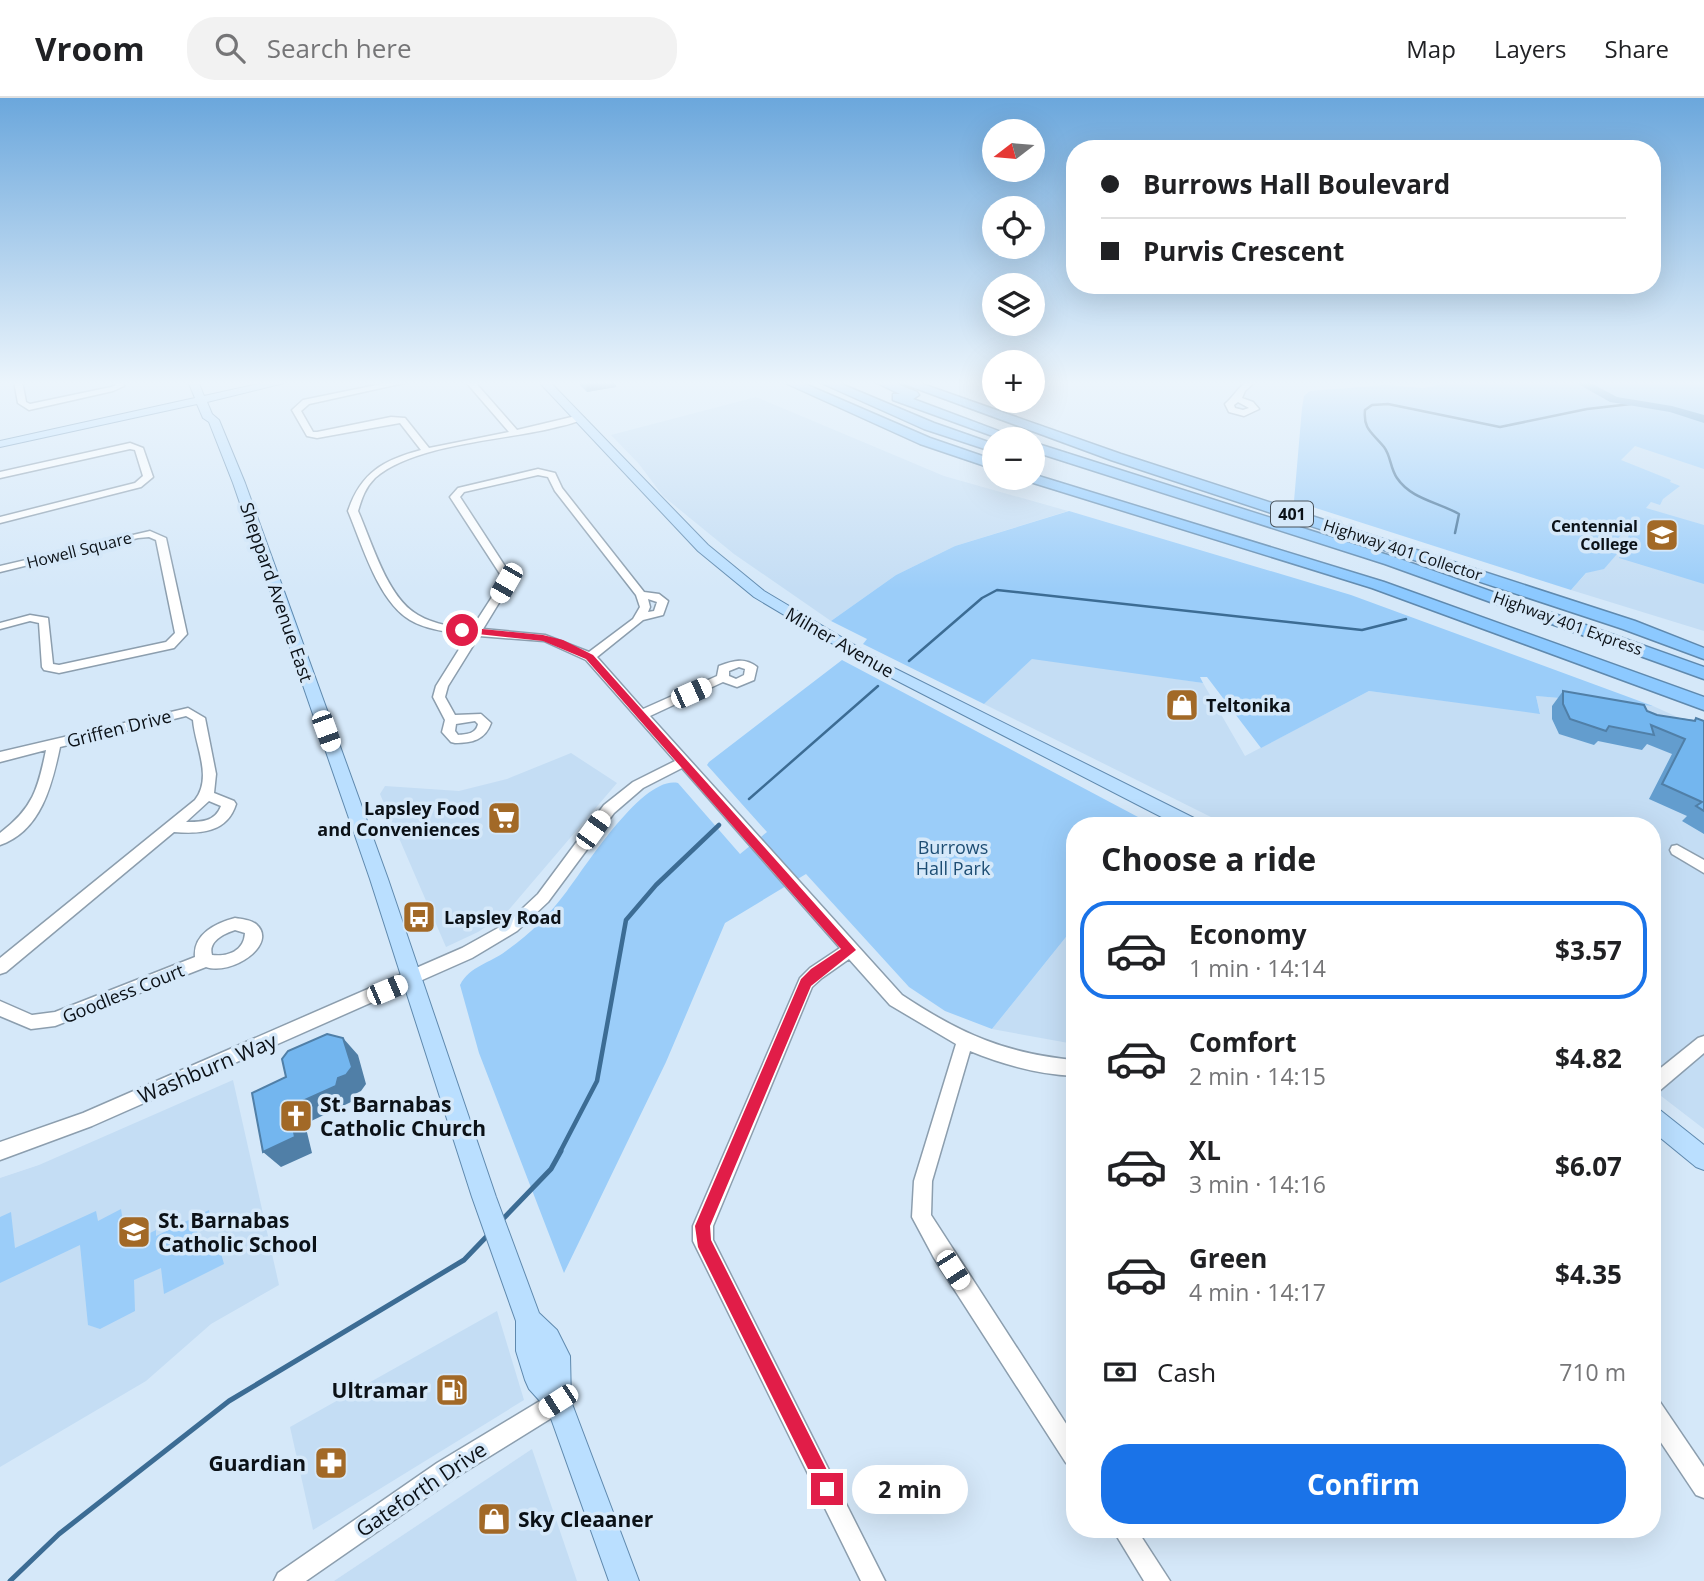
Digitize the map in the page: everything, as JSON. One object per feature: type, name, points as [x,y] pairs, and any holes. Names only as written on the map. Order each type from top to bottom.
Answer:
[{"type":"highway","points":[[953,450],[982,460]]},
{"type":"highway","name":"Highway 401 Express","points":[[1045,450],[1521,606],[1704,673]]},
{"type":"highway","points":[[1066,450],[1163,483],[1207,503]]},
{"type":"highway","name":"Highway 401 Collector","points":[[1097,450],[1704,652]]},
{"type":"highway","name":"Highway 401 Express","points":[[1045,465],[1404,578],[1704,687]]},
{"type":"highway","name":"401","points":[[1045,482],[1390,589],[1601,664],[1704,704]]},
{"type":"main road","name":"Sheppard Avenue East","points":[[226,450],[379,878],[484,1197],[529,1321],[528,1351],[538,1380],[558,1401],[624,1581]]},
{"type":"main road","name":"Milner Avenue","points":[[609,450],[657,504],[698,544],[759,594],[886,669],[1176,817]]},
{"type":"main road","points":[[1661,1124],[1704,1159]]},
{"type":"street","points":[[0,475],[111,450]]},
{"type":"street","points":[[0,520],[138,485],[148,477],[140,450]]},
{"type":"street","points":[[431,450],[394,464],[369,480],[354,499],[353,511],[401,608],[418,620],[445,628],[543,638],[560,642],[590,657],[895,1000],[965,1041],[1016,1060],[1066,1067]]},
{"type":"street","points":[[451,720],[439,697],[442,686],[479,631],[506,583],[505,574],[455,498],[457,493],[465,488],[538,471],[552,475],[558,489],[641,595],[645,607],[641,617]]},
{"type":"street","name":"Howell Square","points":[[0,569],[138,535],[155,535],[161,538],[181,634],[170,645],[59,669],[48,667],[47,664],[44,620],[30,618],[0,626]]},
{"type":"street","points":[[590,657],[641,617],[659,613],[663,601],[654,596],[641,595]]},
{"type":"street","points":[[641,716],[723,678]]},
{"type":"street","name":"Griffen Drive","points":[[0,757],[177,714],[195,713],[199,718],[209,775],[208,796]]},
{"type":"street","points":[[0,840],[39,806],[45,793],[54,744]]},
{"type":"street","points":[[411,979],[467,953],[512,927],[543,898],[609,809],[638,785],[684,762]]},
{"type":"street","points":[[0,967],[208,796],[229,804],[223,818],[213,825],[173,827]]},
{"type":"street","points":[[1677,850],[1704,867]]},
{"type":"street","points":[[850,950],[806,983],[703,1226],[704,1241],[873,1581]]},
{"type":"street","name":"Goodless Court","points":[[0,1008],[31,1022],[55,1019],[206,960]]},
{"type":"street","name":"Washburn Way","points":[[0,1151],[86,1120],[411,979]]},
{"type":"street","points":[[965,1041],[923,1181],[922,1217],[1066,1443]]},
{"type":"street","points":[[1661,1079],[1704,1043]]},
{"type":"street","name":"Gateforth Drive","points":[[286,1581],[445,1471],[558,1401]]},
{"type":"street","points":[[1661,1423],[1704,1487]]},
{"type":"street","points":[[1129,1538],[1158,1581]]},
{"type":"shaded area","points":[[626,450],[883,450],[944,476],[982,487],[982,490],[994,490],[1068,511],[955,546],[896,575],[831,621],[734,554],[663,496]]},
{"type":"shaded area","name":"Centennial College","points":[[1627,450],[1678,450],[1704,459],[1704,631],[1571,590],[1671,480],[1613,459]]},
{"type":"shaded area","points":[[1034,657],[1203,683],[1245,756],[1369,691],[1540,713],[1536,696],[1653,706],[1704,729],[1704,1129],[1661,1096],[1661,817],[1211,817],[984,704]]},
{"type":"shaded area","points":[[571,753],[617,783],[506,913],[478,932],[446,947],[380,794],[385,786],[459,791],[507,779]]},
{"type":"shaded area","points":[[1066,937],[1066,1043],[992,1029]]},
{"type":"shaded area","name":"St. Barnabas Catholic School","points":[[233,1080],[279,1285],[211,1324],[146,1381],[0,1467],[0,1178],[39,1165]]},
{"type":"shaded area","points":[[497,1311],[524,1400],[313,1530],[290,1427]]},
{"type":"shaded area","points":[[532,1449],[577,1581],[334,1581]]},
{"type":"green space","points":[[1298,450],[1631,450],[1621,460],[1680,486],[1663,499],[1660,505],[1651,502],[1646,508],[1704,525],[1704,584],[1619,558],[1636,519],[1610,547],[1617,554],[1604,569],[1586,573],[1571,590],[1294,501]]},
{"type":"green space","points":[[1648,450],[1704,450],[1704,469]]},
{"type":"green space","points":[[1069,511],[1351,595],[1653,706],[1536,696],[1540,714],[1369,691],[1261,748],[1207,677],[1200,677],[1203,683],[1032,659],[984,704],[863,644],[867,639],[831,621],[896,575],[955,546]]},
{"type":"green space","name":"Burrows Hall Park","points":[[842,660],[1138,817],[1066,817],[1066,937],[992,1029],[945,1011],[909,987],[806,874],[725,923],[666,1062],[564,1273],[479,1053],[460,985],[469,973],[506,951],[539,924],[616,825],[649,793],[664,784],[678,783],[740,854],[767,832],[707,765]]},
{"type":"green space","points":[[121,1209],[124,1228],[136,1223],[140,1238],[156,1230],[156,1236],[209,1210],[212,1224],[197,1230],[200,1255],[219,1246],[224,1264],[164,1294],[161,1268],[134,1280],[135,1311],[100,1329],[88,1325],[80,1245],[0,1283],[0,1217],[11,1212],[15,1248],[96,1211],[98,1221]]},
{"type":"building","points":[[1563,691],[1644,705],[1647,711],[1657,715],[1704,721],[1704,811],[1696,806],[1702,802],[1662,784],[1685,739],[1651,725],[1654,735],[1609,726],[1606,731],[1570,719],[1563,704]]},
{"type":"building","points":[[327,1034],[343,1038],[352,1067],[346,1075],[338,1078],[336,1086],[289,1107],[295,1137],[263,1152],[252,1093],[286,1077],[282,1059],[288,1051]]},
{"type":"waterway","points":[[1385,450],[1395,474],[1403,485],[1417,495],[1459,514],[1455,533]]},
{"type":"waterway","points":[[909,661],[982,598],[997,590],[1362,630],[1406,619]]},
{"type":"waterway","points":[[749,799],[878,686]]},
{"type":"waterway","points":[[560,1152],[597,1081],[626,920],[656,885],[719,825]]},
{"type":"waterway","points":[[501,1221],[551,1169],[561,1151]]},
{"type":"waterway","points":[[10,1581],[59,1534],[229,1401],[464,1260],[488,1235]]},
{"type":"place","name":"Centennial College","points":[[1662,535]]},
{"type":"place","name":"Teltonika","points":[[1182,705]]},
{"type":"place","name":"Lapsley Food and Conveniences","points":[[504,818]]},
{"type":"place","name":"Lapsley Road","points":[[419,917]]},
{"type":"place","name":"St. Barnabas Catholic Church","points":[[296,1116]]},
{"type":"place","name":"St. Barnabas Catholic School","points":[[134,1232]]},
{"type":"place","name":"Ultramar","points":[[452,1390]]},
{"type":"place","name":"Guardian","points":[[331,1463]]},
{"type":"place","name":"Sky Cleaaner","points":[[494,1519]]},
{"type":"route","points":[[462,630],[543,638],[560,642],[590,657],[850,950],[806,983],[719,1190],[705,1215],[703,1226],[704,1241],[827,1489]]}]
